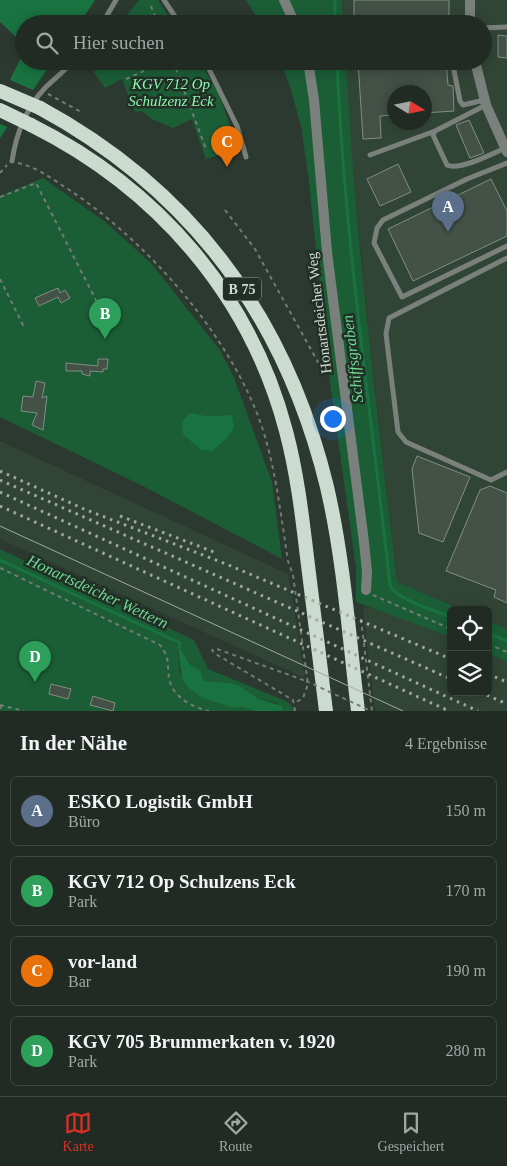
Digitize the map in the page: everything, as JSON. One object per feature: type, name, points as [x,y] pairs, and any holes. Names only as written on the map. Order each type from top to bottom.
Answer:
[{"type":"highway","name":"B 75","points":[[0,91],[40,108],[100,144],[147,180],[206,239],[232,272],[278,352],[296,390],[314,442],[327,488],[337,544],[358,711]]},
{"type":"highway","name":"B 75","points":[[0,110],[31,124],[92,160],[145,200],[211,273],[248,332],[275,393],[287,433],[301,508],[326,711]]},
{"type":"street","points":[[284,0],[291,15]]},
{"type":"street","points":[[470,0],[470,15]]},
{"type":"street","name":"Honartsdeicher Weg","points":[[309,70],[314,100],[319,179],[364,542],[367,577],[366,590]]},
{"type":"street","points":[[476,70],[485,103],[506,150]]},
{"type":"lane","points":[[107,15],[116,0]]},
{"type":"lane","points":[[164,0],[174,15]]},
{"type":"lane","points":[[492,28],[507,27]]},
{"type":"lane","points":[[12,161],[16,139],[28,113],[44,89],[64,70]]},
{"type":"lane","points":[[209,70],[237,126],[246,157]]},
{"type":"lane","points":[[454,70],[460,101],[463,105],[485,103]]},
{"type":"lane","points":[[370,155],[435,131],[485,103]]},
{"type":"lane","points":[[435,131],[433,136],[446,165],[451,167],[463,165],[506,150]]},
{"type":"lane","points":[[507,163],[383,220],[377,228],[374,243],[402,297],[507,246]]},
{"type":"lane","points":[[507,258],[389,318],[386,334],[398,432],[406,442],[491,480],[507,472]]},
{"type":"path","points":[[152,6],[155,15]]},
{"type":"path","points":[[126,79],[146,70]]},
{"type":"path","points":[[176,70],[206,149]]},
{"type":"path","points":[[55,98],[81,112]]},
{"type":"path","points":[[0,173],[12,161],[43,173],[85,201],[121,230],[168,278],[222,345],[233,362],[262,427],[274,474],[288,561],[293,575],[308,684],[303,698],[295,703]]},
{"type":"path","points":[[0,198],[36,183],[102,312]]},
{"type":"path","points":[[225,210],[255,249],[319,364],[341,368]]},
{"type":"path","points":[[0,279],[25,329]]},
{"type":"path","points":[[0,568],[160,645],[168,655],[169,678],[172,690],[186,702],[210,711]]},
{"type":"path","points":[[382,600],[447,626]]},
{"type":"path","points":[[360,614],[371,711]]},
{"type":"path","points":[[492,646],[507,652]]},
{"type":"path","points":[[295,711],[293,700],[214,653],[212,650],[217,649],[306,681],[371,711]]},
{"type":"path","points":[[1,711],[0,705],[24,711]]},
{"type":"shaded area","points":[[0,0],[95,0],[85,15],[15,15],[15,36],[0,22]]},
{"type":"shaded area","points":[[342,0],[507,0],[507,629],[492,623],[492,606],[453,606],[397,582],[369,333],[349,128],[346,70],[492,70],[492,15],[343,15]]},
{"type":"shaded area","points":[[15,70],[47,70],[0,138],[0,99]]},
{"type":"shaded area","points":[[190,413],[207,416],[232,415],[234,427],[227,438],[213,451],[201,450],[183,434],[182,422]]},
{"type":"shaded area","points":[[0,441],[288,574],[305,678],[0,539]]},
{"type":"shaded area","points":[[372,607],[447,635],[447,696],[492,696],[492,655],[507,662],[507,711],[378,711],[375,709],[363,608]]},
{"type":"shaded area","points":[[178,648],[180,648],[189,664],[200,671],[204,681],[231,683],[240,686],[259,699],[282,706],[283,711],[255,711],[243,707],[234,708],[203,698],[190,689],[182,679]]},
{"type":"green space","points":[[139,0],[158,0],[168,15],[127,15]]},
{"type":"green space","points":[[246,0],[342,0],[343,15],[255,15]]},
{"type":"green space","name":"KGV 712 Op Schulzenz Eck","points":[[96,70],[205,70],[218,92],[238,148],[206,159],[192,119],[173,128],[152,119],[141,111],[135,112],[122,79],[105,88],[94,72]]},
{"type":"green space","points":[[284,70],[347,70],[361,256],[397,582],[453,606],[447,606],[447,636],[356,602],[356,568],[330,382],[309,182],[301,126]]},
{"type":"green space","points":[[43,178],[104,221],[151,263],[219,349],[233,375],[272,482],[282,559],[143,486],[0,417],[0,196]],"holes":[[[190,413],[207,416],[226,415],[227,438],[213,451]]]},
{"type":"green space","points":[[0,549],[194,640],[208,669],[288,702],[295,711],[283,711],[276,703],[259,699],[240,686],[231,683],[204,681],[202,675],[189,664],[178,648],[180,673],[190,689],[234,708],[243,707],[255,711],[0,711]]},
{"type":"green space","points":[[492,623],[507,629],[507,662],[492,655]]},
{"type":"pier","points":[[8,79],[35,91],[10,128],[0,124],[0,94]]},
{"type":"building","points":[[354,0],[449,0],[449,15],[354,15]]},
{"type":"building","points":[[498,35],[507,36],[507,58],[498,57]]},
{"type":"building","points":[[359,70],[447,70],[448,85],[453,86],[454,111],[432,112],[432,85],[387,85],[387,116],[380,116],[381,138],[363,139]]},
{"type":"building","points":[[469,120],[484,153],[470,158],[456,125]]},
{"type":"building","points":[[398,164],[411,192],[380,206],[367,179]]},
{"type":"building","points":[[491,179],[507,211],[507,236],[413,281],[388,229]]},
{"type":"building","points":[[58,288],[60,293],[65,290],[70,298],[61,303],[58,297],[39,306],[35,298]]},
{"type":"building","points":[[98,359],[108,359],[107,369],[103,369],[103,372],[90,371],[90,376],[82,374],[82,371],[66,371],[66,363],[98,366]]},
{"type":"building","points":[[36,381],[45,383],[42,398],[47,396],[43,430],[32,425],[37,413],[21,411],[23,396],[33,397]]},
{"type":"building","points":[[417,456],[470,477],[443,542],[419,533],[412,469]]},
{"type":"building","points":[[490,486],[507,493],[507,603],[494,597],[496,590],[446,571],[480,490]]},
{"type":"building","points":[[51,684],[71,689],[68,699],[49,694]]},
{"type":"building","points":[[93,696],[115,703],[113,711],[90,705]]},
{"type":"waterway","name":"Schiffsgraben","points":[[335,0],[335,15]]},
{"type":"waterway","name":"Schiffsgraben","points":[[338,70],[352,258],[390,585],[393,590],[408,600],[447,616]]},
{"type":"waterway","name":"Honartsdeicher Wettern","points":[[0,560],[180,643],[179,648]]},
{"type":"waterway","name":"Schiffsgraben","points":[[492,635],[507,641]]},
{"type":"tram line","points":[[0,526],[403,711]]},
{"type":"railway","points":[[0,471],[84,509],[226,564],[447,657]]},
{"type":"railway","points":[[0,480],[447,677]]},
{"type":"railway","points":[[0,492],[478,711]]},
{"type":"railway","points":[[0,506],[449,711]]},
{"type":"railway","points":[[120,516],[214,552]]},
{"type":"railway","points":[[492,676],[507,682]]},
{"type":"railway","points":[[489,696],[507,704]]},
{"type":"place","name":"vor-land","points":[[227,167]]},
{"type":"place","name":"ESKO Logistik GmbH","points":[[448,232]]},
{"type":"place","name":"KGV 712 Op Schulzens Eck","points":[[105,339]]},
{"type":"place","name":"KGV 705 Brummerkaten v. 1920","points":[[35,682]]}]
